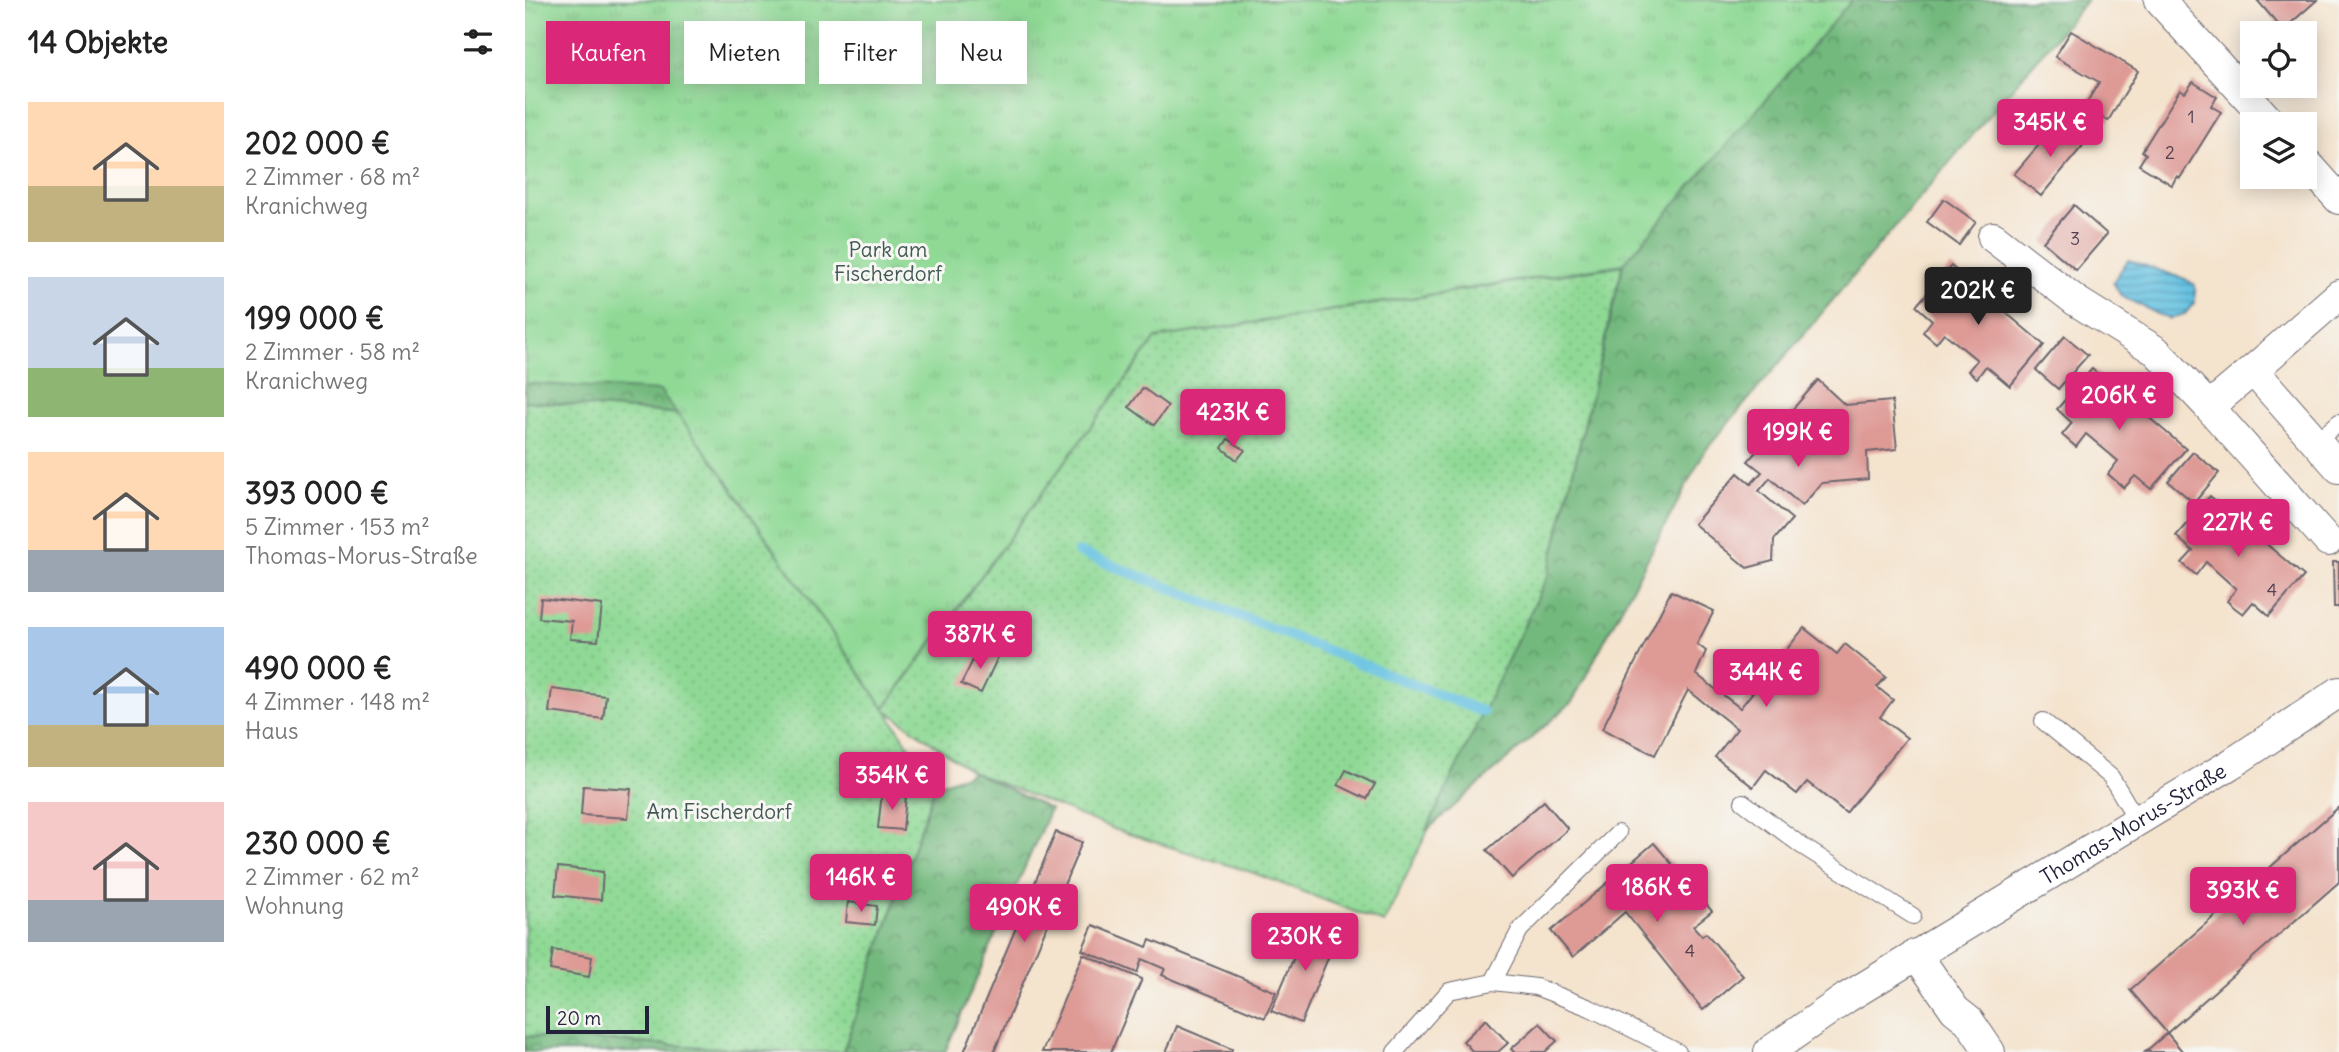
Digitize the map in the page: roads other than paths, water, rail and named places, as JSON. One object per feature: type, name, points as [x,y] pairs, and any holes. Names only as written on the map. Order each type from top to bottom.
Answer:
[{"type":"street","points":[[2159,0],[2261,112]]},
{"type":"street","points":[[2317,174],[2339,199]]},
{"type":"street","points":[[1993,237],[2076,301],[2156,351],[2327,541]]},
{"type":"street","points":[[2209,407],[2339,295]]},
{"type":"street","points":[[2253,370],[2339,468]]},
{"type":"street","name":"Thomas-Morus-Straße","points":[[1769,1052],[1846,998],[2137,820],[2339,692]]},
{"type":"street","points":[[1924,949],[1966,1003],[1969,1021],[1990,1052]]},
{"type":"lane","points":[[2315,443],[2339,422]]},
{"type":"lane","points":[[2043,722],[2111,777],[2137,820]]},
{"type":"lane","points":[[1743,802],[1802,846],[1913,916]]},
{"type":"lane","points":[[1493,982],[1520,930],[1618,833]]},
{"type":"lane","points":[[1395,1052],[1449,991],[1493,982],[1547,991],[1613,1019],[1678,1052]]},
{"type":"water","points":[[2128,260],[2185,279],[2195,285],[2195,302],[2185,314],[2168,319],[2121,296],[2113,282]]},
{"type":"waterway","points":[[1078,552],[1483,712]]},
{"type":"park label","name":"Park am Fischerdorf","points":[[888,261]]},
{"type":"park label","name":"Am Fischerdorf","points":[[719,811]]}]
